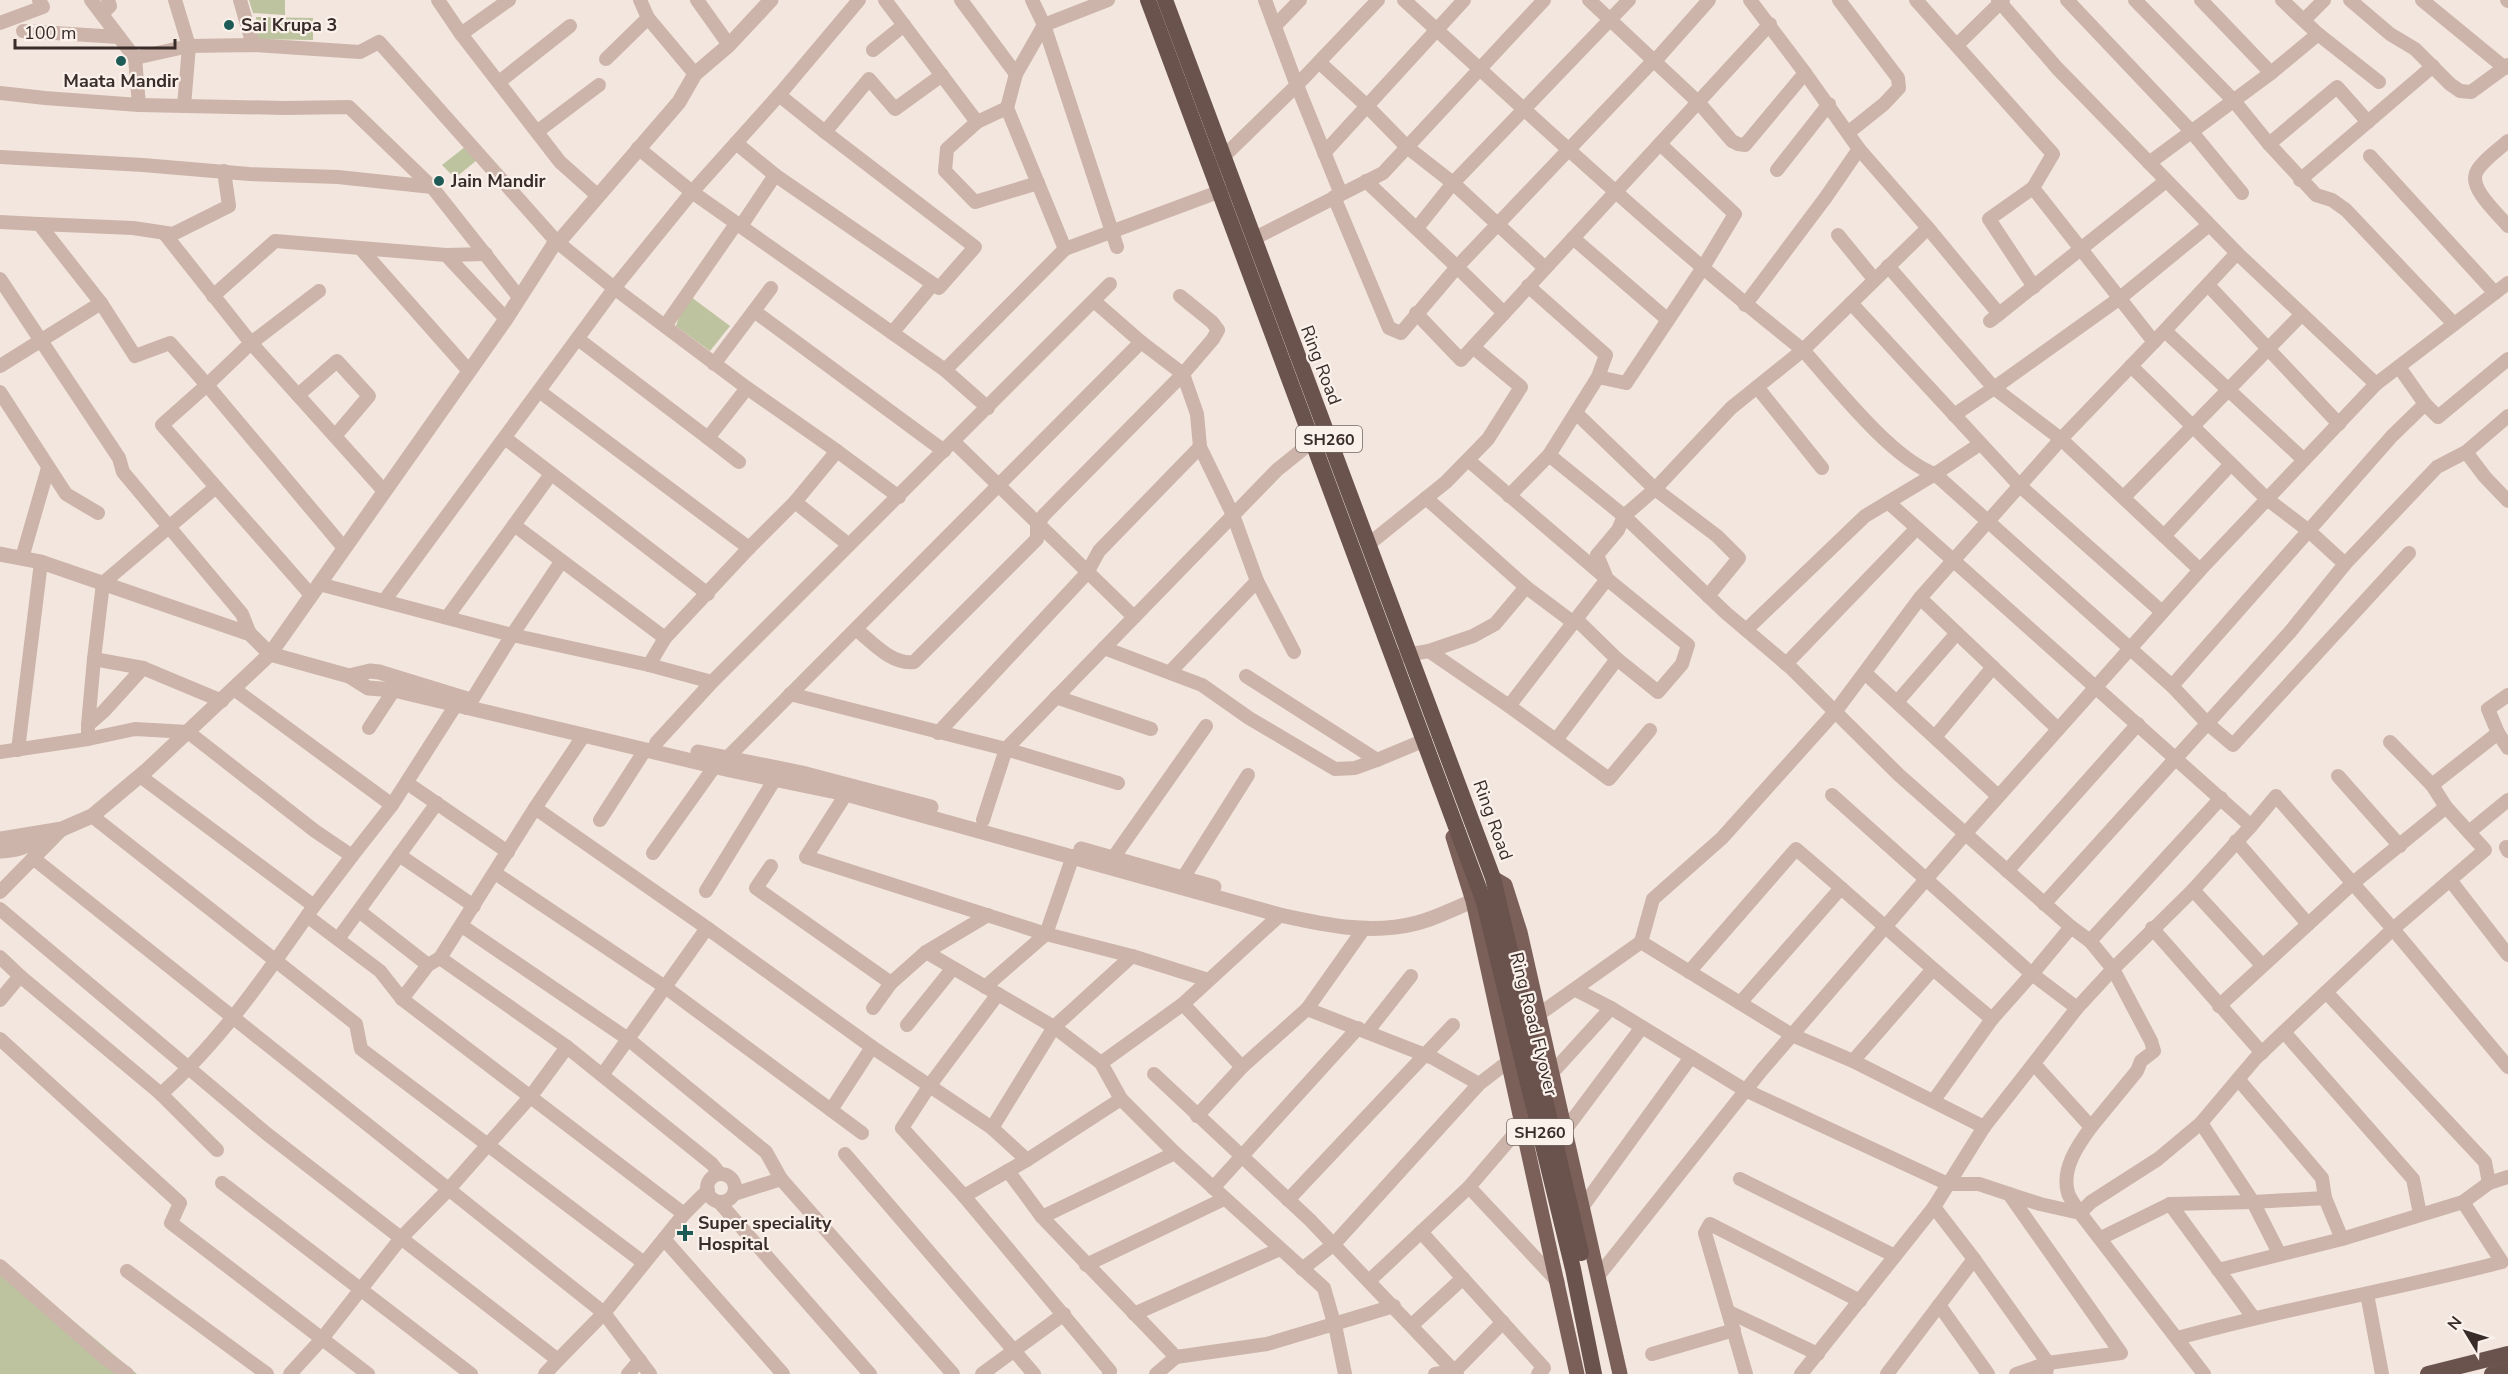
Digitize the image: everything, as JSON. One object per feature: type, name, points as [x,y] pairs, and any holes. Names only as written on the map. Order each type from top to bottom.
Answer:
[{"type":"highway","name":"Ring Road","points":[[1148,0],[1217,163],[1253,239],[1369,544],[1425,740],[1458,827]]},
{"type":"highway","name":"Ring Road","points":[[1165,0],[1217,163],[1221,191],[1313,441],[1493,878]]},
{"type":"highway","name":"Ring Road Flyover","points":[[1458,827],[1487,912],[1573,1269],[1594,1374]]},
{"type":"highway","name":"Ring Road Flyover","points":[[1493,878],[1581,1255],[1605,1374]]},
{"type":"highway","points":[[2428,1374],[2508,1354]]},
{"type":"highway","points":[[2492,1374],[2508,1370]]},
{"type":"main road","points":[[1458,827],[1452,838],[1473,901],[1577,1374]]},
{"type":"main road","points":[[1493,878],[1505,885],[1520,932],[1620,1374]]},
{"type":"street","points":[[0,23],[43,7],[39,0]]},
{"type":"street","points":[[91,0],[135,58],[139,105]]},
{"type":"street","points":[[102,14],[110,6],[108,0]]},
{"type":"street","points":[[175,0],[189,46],[184,106]]},
{"type":"street","points":[[240,0],[253,45]]},
{"type":"street","points":[[438,0],[461,34],[560,162],[597,195]]},
{"type":"street","points":[[461,34],[509,0]]},
{"type":"street","points":[[640,0],[648,18],[695,74]]},
{"type":"street","points":[[697,0],[729,45]]},
{"type":"street","points":[[0,840],[62,829],[92,816],[140,776],[270,654],[506,319],[556,241],[562,238],[679,102],[695,74],[729,45],[771,0]]},
{"type":"street","points":[[384,601],[614,288],[692,192],[779,95],[859,0]]},
{"type":"street","points":[[885,0],[977,122]]},
{"type":"street","points":[[961,0],[1016,74]]},
{"type":"street","points":[[1032,0],[1044,25],[1118,248]]},
{"type":"street","points":[[1065,249],[1007,108],[1016,74],[1044,25],[1108,0]]},
{"type":"street","points":[[1265,0],[1389,328],[1401,333],[1457,267],[1567,149],[1653,62],[1709,0]]},
{"type":"street","points":[[1275,26],[1299,0]]},
{"type":"street","points":[[1217,163],[1297,86],[1378,0]]},
{"type":"street","points":[[1404,0],[1615,193],[1702,269],[1803,350],[1889,444],[1924,470],[1935,474],[2172,686],[2208,724],[2233,745],[2409,553]]},
{"type":"street","points":[[1324,153],[1464,0]]},
{"type":"street","points":[[1253,239],[1383,173],[1544,0]]},
{"type":"street","points":[[1588,0],[1698,103],[1732,141],[1738,144],[1745,145],[1805,73]]},
{"type":"street","points":[[1417,228],[1454,183],[1629,0]]},
{"type":"street","points":[[1750,0],[1829,104],[1859,149],[1928,228],[1994,318],[2166,181]]},
{"type":"street","points":[[1839,0],[1898,78],[1899,87],[1884,104],[1849,132]]},
{"type":"street","points":[[1916,0],[2053,154],[2033,188],[1989,219],[2034,287]]},
{"type":"street","points":[[2067,0],[2191,131],[2242,193]]},
{"type":"street","points":[[2135,0],[2234,101],[2300,180],[2316,195],[2332,200],[2346,210],[2454,324]]},
{"type":"street","points":[[2201,0],[2271,73]]},
{"type":"street","points":[[2282,0],[2318,34],[2379,82]]},
{"type":"street","points":[[2304,20],[2324,0]]},
{"type":"street","points":[[2350,0],[2390,34],[2415,49],[2460,91],[2472,92],[2506,66],[2422,0]]},
{"type":"street","points":[[1957,45],[2000,1],[2057,68],[2209,225],[2376,384]]},
{"type":"street","points":[[606,59],[648,18]]},
{"type":"street","points":[[1416,313],[1461,360],[1770,24]]},
{"type":"street","points":[[873,50],[904,25]]},
{"type":"street","points":[[499,82],[570,26]]},
{"type":"street","points":[[23,31],[119,37]]},
{"type":"street","points":[[2149,163],[2271,73],[2318,34]]},
{"type":"street","points":[[135,58],[189,46],[253,45],[360,52],[379,42],[556,241],[714,364],[899,496]]},
{"type":"street","points":[[1318,62],[1367,106],[1407,147],[1454,183],[1545,268]]},
{"type":"street","points":[[2300,180],[2433,66]]},
{"type":"street","points":[[825,132],[869,79],[895,109],[942,75]]},
{"type":"street","points":[[538,131],[599,85]]},
{"type":"street","points":[[2269,144],[2337,87],[2368,122]]},
{"type":"street","points":[[0,93],[139,105],[350,107],[432,187],[519,297]]},
{"type":"street","points":[[736,143],[775,175],[939,288],[975,247],[779,95]]},
{"type":"street","points":[[1777,170],[1829,104]]},
{"type":"street","points":[[1007,108],[977,122],[948,149],[945,171],[975,202],[1038,183]]},
{"type":"street","points":[[2507,222],[2476,188],[2474,178],[2477,169],[2508,141]]},
{"type":"street","points":[[1598,377],[1626,382],[1702,269],[1735,214],[1660,144]]},
{"type":"street","points":[[638,148],[692,192],[945,370],[988,408]]},
{"type":"street","points":[[1745,304],[1826,197],[1859,149]]},
{"type":"street","points":[[2370,156],[2495,293]]},
{"type":"street","points":[[0,157],[338,177],[432,187]]},
{"type":"street","points":[[0,222],[133,228],[173,234],[229,206],[224,171]]},
{"type":"street","points":[[665,326],[775,175]]},
{"type":"street","points":[[1366,181],[1504,313]]},
{"type":"street","points":[[2033,188],[2154,342]]},
{"type":"street","points":[[945,370],[1065,249],[1221,191]]},
{"type":"street","points":[[39,224],[101,303],[135,356],[170,343],[344,548]]},
{"type":"street","points":[[1954,415],[2120,298],[2209,225]]},
{"type":"street","points":[[1607,579],[1597,555],[1618,530],[1624,516],[1655,489],[1731,408],[1803,350],[1928,228]]},
{"type":"street","points":[[164,233],[251,343],[384,491]]},
{"type":"street","points":[[1839,235],[1874,279]]},
{"type":"street","points":[[1573,238],[1668,320]]},
{"type":"street","points":[[213,296],[275,241],[446,255],[486,254]]},
{"type":"street","points":[[361,249],[469,371]]},
{"type":"street","points":[[1538,1015],[1641,942],[1653,899],[1722,838],[1835,712],[1920,598],[1954,559],[2061,438],[2237,253]]},
{"type":"street","points":[[446,255],[506,319]]},
{"type":"street","points":[[1888,266],[1994,388],[2061,438],[2200,570]]},
{"type":"street","points":[[0,279],[42,339],[119,459],[123,472],[242,614],[250,634],[270,654],[348,676],[370,671],[396,684],[584,735],[624,739]]},
{"type":"street","points":[[1599,1275],[1745,1090],[1998,796],[2200,570],[2376,384],[2508,283]]},
{"type":"street","points":[[892,333],[933,284]]},
{"type":"street","points":[[600,820],[651,746],[712,682],[1110,284]]},
{"type":"street","points":[[2208,285],[2338,424]]},
{"type":"street","points":[[1509,496],[1549,454],[1598,377],[1606,355],[1528,286]]},
{"type":"street","points":[[714,364],[771,288]]},
{"type":"street","points":[[319,291],[251,343],[162,425],[216,487],[315,590],[384,601],[448,616],[512,635],[649,665],[712,682]]},
{"type":"street","points":[[857,630],[894,658],[905,663],[914,662],[1037,538],[1037,525],[1214,339],[1218,330],[1212,322],[1180,296]]},
{"type":"street","points":[[1094,301],[1141,342],[1183,374],[1197,414],[1200,447],[1233,515],[1257,581],[1294,652]]},
{"type":"street","points":[[0,366],[101,303]]},
{"type":"street","points":[[1851,303],[2020,486],[2162,612]]},
{"type":"street","points":[[754,311],[949,447],[998,487],[1134,617]]},
{"type":"street","points":[[2124,497],[2302,314]]},
{"type":"street","points":[[2165,331],[2304,460]]},
{"type":"street","points":[[578,339],[739,462]]},
{"type":"street","points":[[653,853],[721,762],[857,630],[1141,342]]},
{"type":"street","points":[[1369,544],[1426,498],[1468,460],[1488,439],[1521,387],[1473,347]]},
{"type":"street","points":[[2399,367],[2425,404],[2438,417],[2508,359]]},
{"type":"street","points":[[297,394],[337,361],[369,396],[334,436]]},
{"type":"street","points":[[2131,366],[2267,499],[2309,531],[2345,564]]},
{"type":"street","points":[[1757,387],[1822,468]]},
{"type":"street","points":[[708,438],[747,388]]},
{"type":"street","points":[[539,391],[749,548]]},
{"type":"street","points":[[0,392],[66,494],[98,513]]},
{"type":"street","points":[[2172,686],[2392,436],[2425,404]]},
{"type":"street","points":[[1576,412],[1655,489],[1717,536],[1739,558],[1708,596]]},
{"type":"street","points":[[2044,904],[2290,632],[2345,564],[2437,466],[2466,452],[2508,416]]},
{"type":"street","points":[[505,438],[708,594]]},
{"type":"street","points":[[983,820],[1006,749],[1277,470],[1313,441]]},
{"type":"street","points":[[1746,630],[1865,516],[1980,444]]},
{"type":"street","points":[[938,733],[1087,573],[1099,551],[1200,447]]},
{"type":"street","points":[[649,665],[665,638],[795,502],[837,451]]},
{"type":"street","points":[[2466,452],[2484,477],[2508,501]]},
{"type":"street","points":[[1549,454],[1624,516],[1708,596],[1786,664],[1899,775],[2044,904],[2090,941],[2113,969],[2154,1051],[2141,1061],[2137,1071],[2079,1144],[2068,1168],[2068,1193],[2080,1213],[2204,1374]]},
{"type":"street","points":[[1426,498],[1526,587],[1575,622],[1658,692],[1682,664],[1688,645],[1468,460]]},
{"type":"street","points":[[2164,536],[2231,464]]},
{"type":"street","points":[[22,558],[48,468]]},
{"type":"street","points":[[448,616],[551,474]]},
{"type":"street","points":[[88,739],[103,583],[216,487]]},
{"type":"street","points":[[795,502],[849,545]]},
{"type":"street","points":[[1889,502],[2251,826]]},
{"type":"street","points":[[514,525],[665,638]]},
{"type":"street","points":[[1786,664],[1917,528]]},
{"type":"street","points":[[0,554],[42,562],[250,634]]},
{"type":"street","points":[[18,750],[42,562]]},
{"type":"street","points":[[161,1094],[190,1069],[276,960],[310,911],[392,805],[561,562]]},
{"type":"street","points":[[1509,706],[1607,579]]},
{"type":"street","points":[[1170,672],[1257,581]]},
{"type":"street","points":[[1402,656],[1429,651],[1473,636],[1496,624],[1526,587]]},
{"type":"street","points":[[1920,598],[2058,729]]},
{"type":"street","points":[[1897,702],[1957,633]]},
{"type":"street","points":[[1104,648],[1202,685],[1249,718],[1335,769],[1355,768],[1425,740]]},
{"type":"street","points":[[1429,651],[1609,779],[1650,730]]},
{"type":"street","points":[[94,659],[143,668],[222,701]]},
{"type":"street","points":[[1556,740],[1617,659]]},
{"type":"street","points":[[1935,736],[1993,667]]},
{"type":"street","points":[[88,724],[104,711],[143,668]]},
{"type":"street","points":[[1865,673],[1998,796]]},
{"type":"street","points":[[1246,676],[1377,760]]},
{"type":"street","points":[[369,728],[396,684]]},
{"type":"street","points":[[234,689],[392,805]]},
{"type":"street","points":[[790,694],[1006,749],[1118,783]]},
{"type":"street","points":[[2508,695],[2488,709],[2498,733],[2508,748]]},
{"type":"street","points":[[1056,697],[1151,729]]},
{"type":"street","points":[[464,702],[721,762],[775,779],[846,794],[1280,915],[1364,925],[1431,917],[1473,901]]},
{"type":"street","points":[[2007,871],[2138,724]]},
{"type":"street","points":[[1113,858],[1206,726]]},
{"type":"street","points":[[0,752],[88,739],[135,729],[188,732],[315,831],[352,856]]},
{"type":"street","points":[[2432,785],[2498,733]]},
{"type":"street","points":[[402,999],[462,926],[535,808],[584,735]]},
{"type":"street","points":[[2080,1213],[2091,1202],[2158,1159],[2200,1123],[2262,1053],[2393,928],[2485,850],[2446,807],[2432,785],[2390,742]]},
{"type":"street","points":[[721,762],[761,764],[852,785],[983,820],[1324,920]]},
{"type":"street","points":[[1183,878],[1248,774]]},
{"type":"street","points":[[140,776],[310,911],[338,939],[380,971],[402,999],[684,1214]]},
{"type":"street","points":[[2338,776],[2400,846]]},
{"type":"street","points":[[706,891],[775,779]]},
{"type":"street","points":[[407,783],[507,852]]},
{"type":"street","points":[[846,794],[806,856],[1046,934],[1132,956],[1208,980]]},
{"type":"street","points":[[1833,795],[2032,974],[2077,1008]]},
{"type":"street","points":[[1801,1374],[1934,1207],[1984,1127],[2077,1008],[2152,928],[2193,890],[2276,796],[2393,928],[2508,1067]]},
{"type":"street","points":[[2090,941],[2221,798]]},
{"type":"street","points":[[2469,832],[2508,800]]},
{"type":"street","points":[[338,939],[437,803]]},
{"type":"street","points":[[2219,1006],[2353,883],[2446,807]]},
{"type":"street","points":[[535,808],[872,1047],[992,1128],[1027,1160]]},
{"type":"street","points":[[92,816],[356,1024],[361,1048],[644,1263]]},
{"type":"street","points":[[0,892],[62,829]]},
{"type":"street","points":[[0,851],[31,845],[40,834]]},
{"type":"street","points":[[2236,841],[2308,924]]},
{"type":"street","points":[[1689,972],[1796,849],[1992,1019]]},
{"type":"street","points":[[399,855],[474,906]]},
{"type":"street","points":[[985,987],[1046,934],[1073,856]]},
{"type":"street","points":[[33,858],[603,1313],[651,1374]]},
{"type":"street","points":[[771,866],[756,888],[891,983]]},
{"type":"street","points":[[495,873],[665,987],[862,1133]]},
{"type":"street","points":[[2450,880],[2508,955]]},
{"type":"street","points":[[1740,1003],[1841,888]]},
{"type":"street","points":[[2193,890],[2262,965]]},
{"type":"street","points":[[0,909],[267,1134],[558,1360]]},
{"type":"street","points":[[358,911],[567,1047],[603,1074],[712,1164],[720,1174],[732,1180],[734,1194]]},
{"type":"street","points":[[873,1008],[891,983],[926,952],[988,915]]},
{"type":"street","points":[[1101,1063],[1183,1004],[1280,915]]},
{"type":"street","points":[[1197,1116],[1242,1067],[1307,1009],[1364,925]]},
{"type":"street","points":[[462,926],[628,1039],[766,1152],[781,1179],[953,1374]]},
{"type":"street","points":[[1934,1100],[1992,1019],[2071,927]]},
{"type":"street","points":[[603,1074],[707,928]]},
{"type":"street","points":[[2152,928],[2262,1053]]},
{"type":"street","points":[[1641,942],[1792,1035],[1934,1100],[1984,1127]]},
{"type":"street","points":[[926,952],[1054,1028],[1101,1063],[1121,1099],[1224,1199],[1324,1288],[1335,1325],[1345,1374]]},
{"type":"street","points":[[992,1128],[1054,1028],[1132,956]]},
{"type":"street","points":[[0,957],[161,1094],[217,1150]]},
{"type":"street","points":[[908,1025],[953,968]]},
{"type":"street","points":[[1852,1061],[1932,969]]},
{"type":"street","points":[[0,1000],[20,976]]},
{"type":"street","points":[[1213,1188],[1411,976]]},
{"type":"street","points":[[1576,990],[1611,1008],[1745,1090],[1948,1184],[1979,1184],[2040,1204],[2080,1213]]},
{"type":"street","points":[[2326,992],[2485,1162],[2489,1183]]},
{"type":"street","points":[[998,994],[930,1085],[902,1128],[964,1196],[1064,1314],[1110,1371],[1109,1374]]},
{"type":"street","points":[[1183,1004],[1242,1067]]},
{"type":"street","points":[[1551,1074],[1611,1008]]},
{"type":"street","points":[[1307,1009],[1425,1055],[1479,1084]]},
{"type":"street","points":[[1288,1200],[1453,1024]]},
{"type":"street","points":[[1564,1130],[1642,1027]]},
{"type":"street","points":[[2284,1032],[2412,1179],[2420,1214]]},
{"type":"street","points":[[0,1039],[180,1203],[171,1223],[368,1374]]},
{"type":"street","points":[[290,1374],[361,1292],[401,1238],[448,1190],[531,1096],[567,1047]]},
{"type":"street","points":[[831,1110],[872,1047]]},
{"type":"street","points":[[1583,1206],[1691,1057]]},
{"type":"street","points":[[1302,1269],[1334,1244],[1479,1084],[1509,1061]]},
{"type":"street","points":[[2034,1064],[2091,1127]]},
{"type":"street","points":[[1154,1074],[1334,1244],[1456,1373]]},
{"type":"street","points":[[2238,1079],[2322,1178],[2325,1198],[2342,1239]]},
{"type":"street","points":[[964,1196],[1027,1160],[1121,1099]]},
{"type":"street","points":[[2200,1123],[2253,1203],[2279,1253]]},
{"type":"street","points":[[1369,1281],[1469,1187],[1523,1124]]},
{"type":"street","points":[[1042,1217],[1175,1153]]},
{"type":"street","points":[[845,1154],[1015,1349],[1034,1374]]},
{"type":"street","points":[[1008,1171],[1042,1217],[1176,1356]]},
{"type":"street","points":[[545,1374],[603,1313],[684,1214],[708,1190],[712,1178],[720,1174]]},
{"type":"street","points":[[2218,1270],[2342,1239],[2463,1202],[2489,1183],[2508,1178]]},
{"type":"street","points":[[719,1202],[728,1200],[734,1194],[781,1179]]},
{"type":"street","points":[[1740,1179],[1895,1256]]},
{"type":"street","points":[[222,1183],[361,1292],[471,1374]]},
{"type":"street","points":[[1469,1187],[1558,1282]]},
{"type":"street","points":[[708,1190],[712,1198],[719,1202],[870,1374]]},
{"type":"street","points":[[2008,1194],[2121,1353],[2016,1374]]},
{"type":"street","points":[[2101,1238],[2170,1204],[2253,1203],[2325,1198]]},
{"type":"street","points":[[1086,1265],[1224,1199]]},
{"type":"street","points":[[2178,1338],[2253,1317],[2506,1264],[2463,1202]]},
{"type":"street","points":[[2170,1204],[2253,1317]]},
{"type":"street","points":[[1934,1207],[1974,1259],[2047,1368]]},
{"type":"street","points":[[1746,1374],[1705,1233],[1710,1224],[1860,1301]]},
{"type":"street","points":[[1421,1232],[1544,1368],[1538,1374]]},
{"type":"street","points":[[664,1239],[783,1374]]},
{"type":"street","points":[[1134,1314],[1280,1249]]},
{"type":"street","points":[[1887,1374],[1974,1259]]},
{"type":"street","points":[[0,1266],[127,1374]]},
{"type":"street","points":[[127,1271],[267,1374]]},
{"type":"street","points":[[1412,1325],[1463,1278]]},
{"type":"street","points":[[2367,1294],[2382,1374]]},
{"type":"street","points":[[1939,1305],[1988,1374]]},
{"type":"street","points":[[1156,1374],[1176,1356],[1267,1344],[1394,1306]]},
{"type":"street","points":[[1729,1312],[1818,1354]]},
{"type":"street","points":[[982,1374],[1064,1314]]},
{"type":"street","points":[[1435,1374],[1456,1373],[1503,1322]]},
{"type":"street","points":[[1652,1354],[1734,1330]]},
{"type":"street","points":[[628,1374],[640,1360]]},
{"type":"green space","points":[[249,0],[285,0],[285,15],[253,13]]},
{"type":"green space","points":[[256,17],[313,18],[313,40],[257,39]]},
{"type":"green space","points":[[470,143],[482,156],[455,178],[442,165]]},
{"type":"green space","points":[[687,294],[730,326],[710,351],[676,326]]},
{"type":"green space","points":[[0,1260],[137,1374],[0,1374]]},
{"type":"place","name":"Sai Krupa 3","points":[[229,25]]},
{"type":"place","name":"Maata Mandir","points":[[121,61]]},
{"type":"place","name":"Jain Mandir","points":[[439,181]]},
{"type":"place","name":"Super speciality Hospital","points":[[685,1233]]}]
